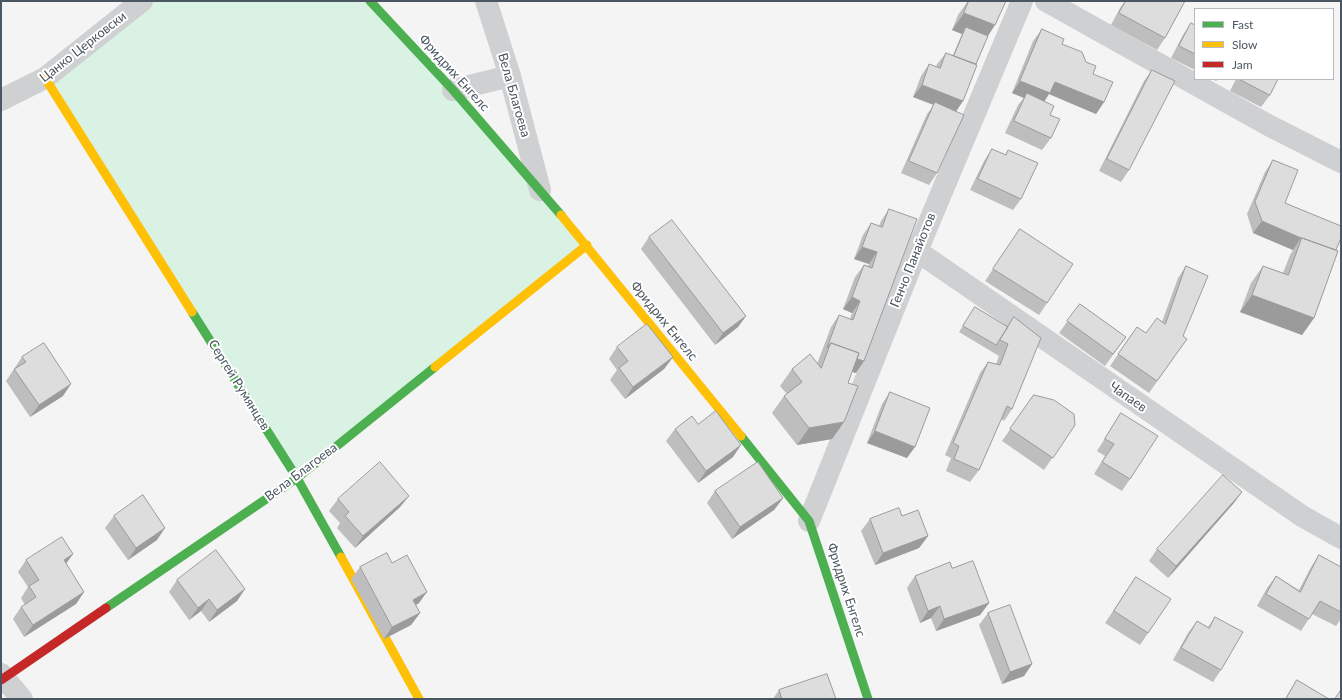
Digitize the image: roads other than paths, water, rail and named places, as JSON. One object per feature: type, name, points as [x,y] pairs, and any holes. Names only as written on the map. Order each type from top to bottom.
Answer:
[{"type":"street","name":"Цанко Церковски","points":[[3,96],[46,78],[142,1]]},
{"type":"street","name":"Фридрих Енгелс","points":[[370,1],[453,90],[587,245],[809,521],[868,699]]},
{"type":"street","name":"Вела Благоева","points":[[486,1],[510,76],[540,190]]},
{"type":"street","name":"Генчо Панайотов","points":[[809,521],[917,251],[1022,1]]},
{"type":"street","points":[[1046,1],[1268,125],[1341,162]]},
{"type":"street","points":[[453,90],[510,76]]},
{"type":"street","name":"Сергей Румянцев","points":[[46,78],[297,478],[419,699]]},
{"type":"street","name":"Вела Благоева","points":[[2,677],[297,478],[587,245]]},
{"type":"street","name":"Чапаев","points":[[917,251],[1296,512],[1341,538]]},
{"type":"street","points":[[2,677],[22,699]]}]
